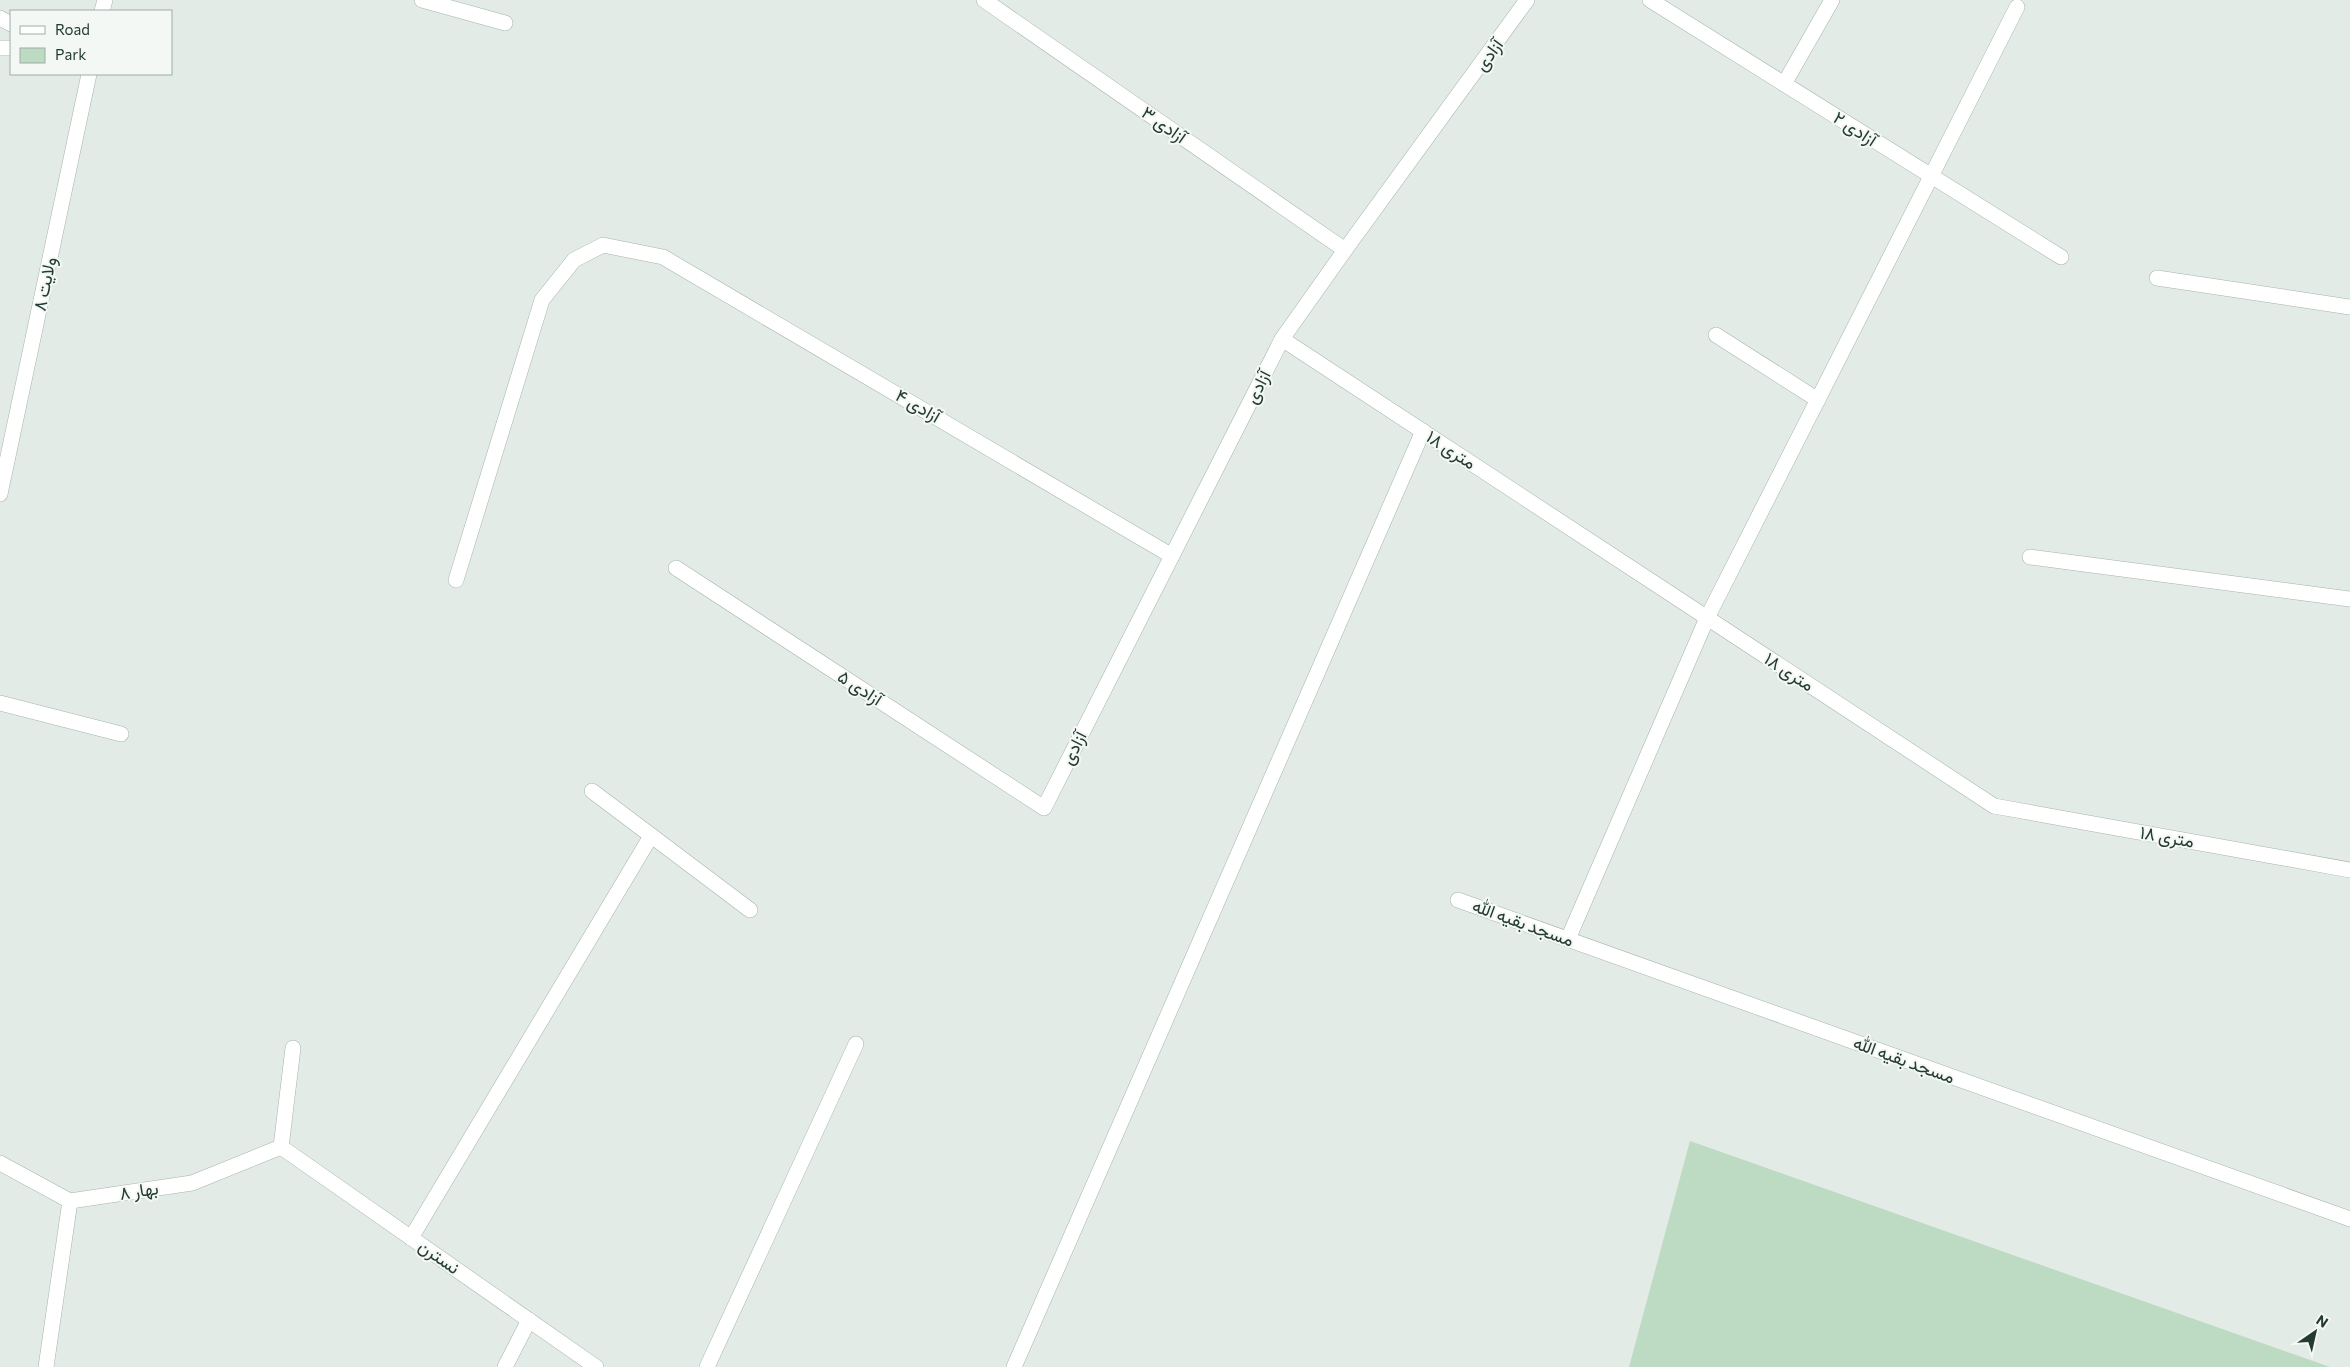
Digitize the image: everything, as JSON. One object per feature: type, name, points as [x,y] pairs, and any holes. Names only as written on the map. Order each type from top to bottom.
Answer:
[{"type":"street","points":[[422,0],[505,23]]},
{"type":"street","name":"آزادی ۳","points":[[984,0],[1345,250]]},
{"type":"street","name":"آزادی","points":[[1044,808],[1282,339],[1527,0]]},
{"type":"street","name":"آزادی ۲","points":[[1650,0],[2061,258]]},
{"type":"street","points":[[1784,84],[1832,0]]},
{"type":"street","points":[[1568,939],[1707,618],[2017,7]]},
{"type":"street","name":"ولایت ۸","points":[[0,494],[89,75]]},
{"type":"street","name":"آزادی ۴","points":[[456,580],[542,300],[574,260],[603,245],[663,257],[1172,556]]},
{"type":"street","points":[[2158,278],[2350,307]]},
{"type":"street","points":[[1716,335],[1818,400]]},
{"type":"street","name":"۱۸ متری","points":[[1282,339],[1994,806],[2350,870]]},
{"type":"street","points":[[1014,1367],[1422,431]]},
{"type":"street","points":[[2030,557],[2350,599]]},
{"type":"street","name":"آزادی ۵","points":[[676,568],[1044,808]]},
{"type":"street","points":[[0,703],[121,734]]},
{"type":"street","points":[[592,791],[750,910]]},
{"type":"street","points":[[411,1238],[651,836]]},
{"type":"street","name":"مسجد بقیه الله","points":[[1458,900],[2350,1219]]},
{"type":"street","points":[[707,1367],[856,1044]]},
{"type":"street","points":[[281,1147],[293,1048]]},
{"type":"street","name":"نسترن","points":[[281,1147],[596,1367]]},
{"type":"street","name":"بهار ۸","points":[[70,1201],[192,1183],[281,1147]]},
{"type":"street","points":[[0,1163],[70,1201],[46,1367]]},
{"type":"street","points":[[505,1367],[529,1320]]},
{"type":"green space","points":[[1690,1141],[2330,1367],[1629,1367]]}]
